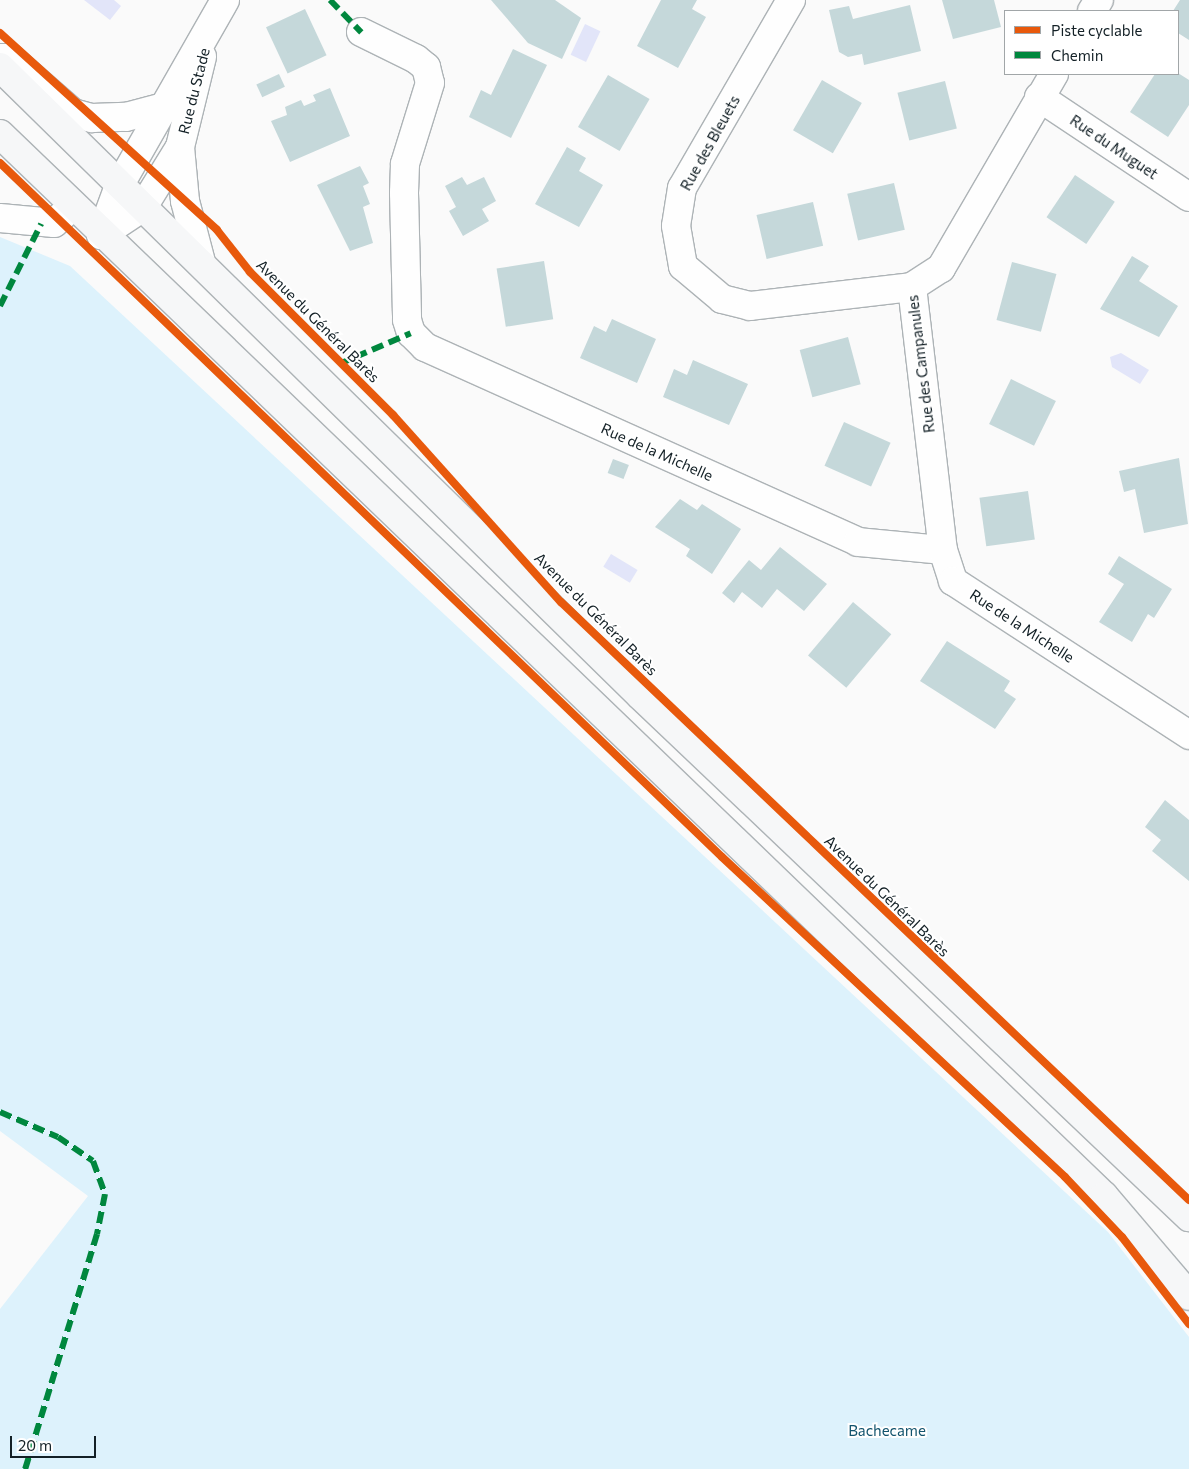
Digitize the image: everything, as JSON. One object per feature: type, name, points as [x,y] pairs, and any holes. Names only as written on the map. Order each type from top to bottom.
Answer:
[{"type":"main road","name":"Avenue du Général Barès","points":[[0,67],[119,186],[201,262],[640,695],[1189,1217]]},
{"type":"main road","points":[[0,134],[101,235],[1104,1196],[1189,1296]]},
{"type":"street","name":"Rue du Stade","points":[[101,235],[119,186],[160,108],[208,36],[225,0]]},
{"type":"street","name":"Rue des Bleuets","points":[[791,0],[682,188],[676,226],[683,266],[722,299],[750,306],[912,287]]},
{"type":"street","name":"Rue de la Michelle","points":[[361,32],[416,59],[426,67],[430,83],[405,164],[404,193],[407,320],[411,333],[425,347],[858,542],[943,550],[953,581],[1189,735]]},
{"type":"street","name":"Rue du Stade","points":[[101,235],[143,207],[180,147],[208,36]]},
{"type":"street","name":"Rue du Stade","points":[[0,58],[10,58],[73,113],[92,118],[126,117],[160,108]]},
{"type":"street","name":"Rue des Campanules","points":[[943,550],[912,287],[941,268],[1053,75]]},
{"type":"street","name":"Rue du Muguet","points":[[1039,97],[1189,197]]},
{"type":"street","name":"Rue du Stade","points":[[180,147],[185,202],[201,262]]},
{"type":"street","points":[[0,218],[54,223],[72,207]]},
{"type":"green space","name":"Bachecame","points":[[0,237],[70,266],[1108,1232],[1189,1337],[1189,1469],[0,1469],[0,1309],[88,1196],[0,1131]]},
{"type":"shaded area","points":[[84,0],[114,0],[121,6],[110,20]]},
{"type":"shaded area","points":[[585,24],[600,31],[586,62],[571,55]]},
{"type":"shaded area","points":[[1121,353],[1149,370],[1140,384],[1112,367],[1110,357]]},
{"type":"shaded area","points":[[611,554],[638,570],[630,583],[603,567]]},
{"type":"building","points":[[491,0],[555,0],[581,18],[562,59],[528,43]]},
{"type":"building","points":[[661,0],[697,0],[692,9],[706,17],[678,68],[637,46]]},
{"type":"building","points":[[942,0],[994,0],[1001,27],[953,39]]},
{"type":"building","points":[[1180,0],[1189,0],[1189,40],[1179,34],[1179,10],[1174,10]]},
{"type":"building","points":[[910,5],[921,51],[864,65],[862,54],[848,57],[839,52],[829,10],[849,6],[853,19]]},
{"type":"building","points":[[305,9],[327,55],[288,73],[266,27]]},
{"type":"building","points":[[513,49],[547,65],[511,138],[469,117],[481,90],[491,95]]},
{"type":"building","points":[[279,74],[285,87],[262,97],[256,85]]},
{"type":"building","points":[[1179,74],[1189,80],[1189,105],[1168,137],[1130,112],[1154,75]]},
{"type":"building","points":[[608,75],[650,99],[620,151],[578,127]]},
{"type":"building","points":[[822,80],[862,103],[833,153],[793,130]]},
{"type":"building","points":[[945,81],[957,129],[909,140],[897,93]]},
{"type":"building","points":[[330,88],[350,136],[290,162],[271,121],[287,115],[285,107],[301,100],[304,106],[316,101],[313,95]]},
{"type":"building","points":[[567,147],[586,158],[579,171],[603,185],[579,227],[535,204]]},
{"type":"building","points":[[360,166],[369,183],[363,186],[370,204],[363,207],[373,243],[350,251],[317,185]]},
{"type":"building","points":[[1075,175],[1115,202],[1086,244],[1046,217]]},
{"type":"building","points":[[462,177],[467,185],[484,177],[496,201],[482,209],[489,221],[463,236],[449,211],[456,207],[445,186]]},
{"type":"building","points":[[894,183],[905,230],[858,241],[847,194]]},
{"type":"building","points":[[813,202],[823,246],[767,259],[756,215]]},
{"type":"building","points":[[1132,256],[1149,266],[1139,281],[1178,306],[1159,337],[1100,309]]},
{"type":"building","points":[[544,261],[553,319],[506,327],[497,269]]},
{"type":"building","points":[[1012,262],[1056,274],[1041,332],[996,320]]},
{"type":"building","points":[[612,319],[656,339],[637,383],[580,358],[594,326],[606,332]]},
{"type":"building","points":[[848,337],[861,384],[812,397],[800,350]]},
{"type":"building","points":[[693,360],[748,384],[729,425],[663,397],[674,369],[687,375]]},
{"type":"building","points":[[1011,379],[1056,401],[1034,446],[989,424]]},
{"type":"building","points":[[844,422],[891,443],[871,487],[824,466]]},
{"type":"building","points":[[1179,458],[1188,524],[1144,533],[1135,489],[1124,492],[1119,471]]},
{"type":"building","points":[[613,459],[629,465],[623,479],[608,473]]},
{"type":"building","points":[[1028,491],[1035,540],[986,546],[979,498]]},
{"type":"building","points":[[680,499],[697,510],[702,504],[741,529],[712,574],[686,556],[690,549],[655,527]]},
{"type":"building","points":[[780,547],[827,584],[804,611],[777,589],[762,608],[742,592],[734,603],[722,593],[749,560],[761,570]]},
{"type":"building","points":[[1119,556],[1172,589],[1154,618],[1148,614],[1132,642],[1099,622],[1124,584],[1108,574]]},
{"type":"building","points":[[853,602],[891,634],[846,688],[808,656]]},
{"type":"building","points":[[947,641],[1010,681],[1004,691],[1016,699],[995,729],[920,681]]},
{"type":"building","points":[[1165,800],[1189,820],[1189,881],[1152,851],[1161,840],[1145,827]]},
{"type":"marked path","points":[[330,0],[361,32]]},
{"type":"marked path","points":[[0,306],[41,224]]},
{"type":"marked path","points":[[339,364],[411,333]]},
{"type":"marked path","points":[[0,1112],[58,1137],[93,1161],[105,1194],[97,1234],[25,1469]]},
{"type":"cycle path","points":[[0,33],[217,230],[250,272],[393,415],[561,602],[1189,1200]]},
{"type":"cycle path","points":[[0,163],[722,857],[1065,1177],[1122,1237],[1189,1324]]}]
